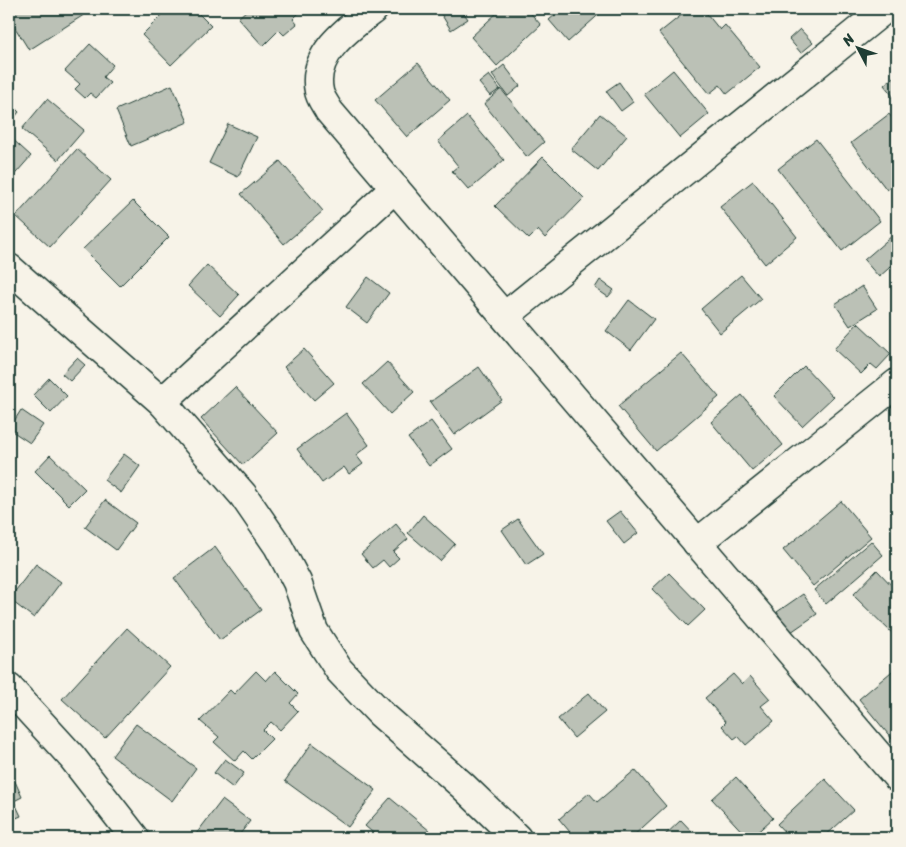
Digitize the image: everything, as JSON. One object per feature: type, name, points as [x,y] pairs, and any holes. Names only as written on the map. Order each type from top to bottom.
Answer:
[{"type":"street","points":[[374,9],[355,23],[330,47],[318,70],[319,92],[329,112],[896,774]]},
{"type":"street","points":[[505,316],[885,9]]},
{"type":"street","points":[[162,402],[395,188]]},
{"type":"street","points":[[9,268],[162,402],[243,495],[278,546],[297,582],[314,632],[339,670],[380,713],[463,786],[517,838]]},
{"type":"street","points":[[697,542],[897,383]]},
{"type":"street","points":[[9,688],[72,757],[135,838]]},
{"type":"building","points":[[9,9],[93,9],[29,50],[9,18]]},
{"type":"building","points":[[168,9],[194,9],[211,26],[171,65],[142,35]]},
{"type":"building","points":[[248,9],[303,9],[293,19],[297,24],[284,35],[279,30],[263,46],[238,18]]},
{"type":"building","points":[[438,9],[461,9],[468,19],[451,30]]},
{"type":"building","points":[[499,9],[527,9],[541,25],[497,66],[471,37]]},
{"type":"building","points":[[562,9],[605,9],[568,42],[549,20]]},
{"type":"building","points":[[689,9],[703,9],[720,30],[725,25],[760,67],[727,94],[720,85],[709,94],[659,33]]},
{"type":"building","points":[[742,9],[753,9],[746,14]]},
{"type":"building","points":[[800,29],[813,43],[801,53],[789,39]]},
{"type":"building","points":[[90,44],[113,65],[103,77],[110,83],[96,98],[90,93],[85,98],[75,89],[80,84],[65,71]]},
{"type":"building","points":[[418,63],[450,100],[407,137],[375,100]]},
{"type":"building","points":[[504,65],[520,86],[508,96],[492,75]]},
{"type":"building","points":[[673,70],[709,114],[680,138],[644,94]]},
{"type":"building","points":[[897,74],[897,101],[884,85]]},
{"type":"building","points":[[489,75],[500,89],[490,96],[479,83]]},
{"type":"building","points":[[619,82],[633,102],[621,111],[606,91]]},
{"type":"building","points":[[172,85],[188,122],[131,146],[116,110]]},
{"type":"building","points":[[501,89],[544,142],[527,157],[484,104]]},
{"type":"building","points":[[47,99],[84,130],[58,160],[22,129]]},
{"type":"building","points":[[9,102],[19,112],[9,124]]},
{"type":"building","points":[[600,114],[627,136],[598,171],[571,149]]},
{"type":"building","points":[[889,114],[897,124],[897,182],[887,190],[851,143]]},
{"type":"building","points":[[467,116],[504,160],[469,190],[452,171],[458,166],[438,141]]},
{"type":"building","points":[[228,124],[257,137],[238,177],[209,163]]},
{"type":"building","points":[[9,136],[31,156],[9,181]]},
{"type":"building","points":[[816,139],[880,221],[842,251],[778,169]]},
{"type":"building","points":[[77,149],[111,180],[50,247],[16,216]]},
{"type":"building","points":[[543,157],[584,198],[545,238],[538,230],[529,239],[495,206]]},
{"type":"building","points":[[280,161],[323,211],[284,244],[241,194]]},
{"type":"building","points":[[753,181],[797,237],[765,264],[720,207]]},
{"type":"building","points":[[133,201],[169,237],[120,286],[83,249]]},
{"type":"building","points":[[893,235],[897,240],[897,261],[879,277],[864,260]]},
{"type":"building","points":[[207,265],[239,295],[220,316],[188,286]]},
{"type":"building","points":[[741,275],[761,299],[720,333],[701,309]]},
{"type":"building","points":[[368,277],[389,293],[367,323],[346,307]]},
{"type":"building","points":[[600,280],[614,290],[608,297],[595,288]]},
{"type":"building","points":[[862,286],[877,309],[850,326],[835,304]]},
{"type":"building","points":[[629,300],[654,319],[631,350],[606,331]]},
{"type":"building","points":[[858,323],[891,354],[877,369],[871,364],[861,374],[834,349]]},
{"type":"building","points":[[304,349],[334,383],[314,400],[284,367]]},
{"type":"building","points":[[681,353],[719,397],[656,451],[618,406]]},
{"type":"building","points":[[77,358],[85,365],[70,381],[62,374]]},
{"type":"building","points":[[387,362],[414,392],[390,414],[363,384]]},
{"type":"building","points":[[804,366],[833,397],[802,426],[774,396]]},
{"type":"building","points":[[479,367],[502,400],[454,435],[430,402]]},
{"type":"building","points":[[49,378],[67,396],[51,413],[33,395]]},
{"type":"building","points":[[235,387],[278,433],[243,465],[201,419]]},
{"type":"building","points":[[742,395],[783,445],[752,471],[711,422]]},
{"type":"building","points":[[21,410],[43,425],[30,443],[9,429]]},
{"type":"building","points":[[346,413],[369,445],[356,455],[363,464],[349,474],[344,467],[322,483],[297,449]]},
{"type":"building","points":[[431,421],[452,449],[429,466],[408,438]]},
{"type":"building","points":[[124,454],[140,466],[121,493],[104,480]]},
{"type":"building","points":[[50,455],[85,489],[69,505],[35,471]]},
{"type":"building","points":[[105,500],[136,523],[116,550],[85,527]]},
{"type":"building","points":[[841,501],[871,537],[813,586],[783,550]]},
{"type":"building","points":[[620,511],[638,533],[624,544],[606,521]]},
{"type":"building","points":[[423,515],[455,544],[440,561],[408,533]]},
{"type":"building","points":[[518,519],[543,554],[526,565],[502,530]]},
{"type":"building","points":[[396,524],[408,539],[393,552],[399,558],[389,567],[383,560],[373,568],[361,554]]},
{"type":"building","points":[[871,541],[883,555],[826,604],[814,590]]},
{"type":"building","points":[[215,547],[261,610],[220,640],[174,578]]},
{"type":"building","points":[[36,564],[61,582],[34,618],[9,599]]},
{"type":"building","points":[[877,570],[897,591],[897,634],[895,636],[853,595]]},
{"type":"building","points":[[669,573],[705,610],[688,626],[652,589]]},
{"type":"building","points":[[803,594],[817,614],[791,632],[777,612]]},
{"type":"building","points":[[127,628],[170,667],[105,738],[62,699]]},
{"type":"building","points":[[897,667],[897,736],[893,740],[859,699]]},
{"type":"building","points":[[256,671],[266,681],[275,671],[298,694],[290,703],[298,711],[280,730],[271,722],[263,730],[272,739],[252,759],[244,751],[235,761],[214,742],[219,737],[200,721],[230,690],[234,694]]},
{"type":"building","points":[[733,674],[742,684],[750,676],[770,699],[761,706],[774,721],[746,745],[738,736],[734,739],[722,726],[726,722],[705,698]]},
{"type":"building","points":[[589,693],[605,712],[574,738],[558,719]]},
{"type":"building","points":[[136,724],[196,768],[172,801],[112,756]]},
{"type":"building","points":[[312,743],[376,790],[348,827],[285,781]]},
{"type":"building","points":[[225,759],[244,773],[233,788],[214,773]]},
{"type":"building","points":[[9,768],[22,797],[14,801],[21,816],[9,821]]},
{"type":"building","points":[[635,770],[666,806],[631,838],[575,838],[559,819],[589,793],[597,802]]},
{"type":"building","points":[[736,777],[773,818],[751,838],[748,838],[712,799]]},
{"type":"building","points":[[825,779],[854,810],[823,838],[790,838],[777,824]]},
{"type":"building","points":[[390,798],[430,831],[424,838],[379,838],[365,826]]},
{"type":"building","points":[[222,800],[250,821],[237,838],[193,838]]},
{"type":"building","points":[[681,820],[698,838],[662,838]]}]
